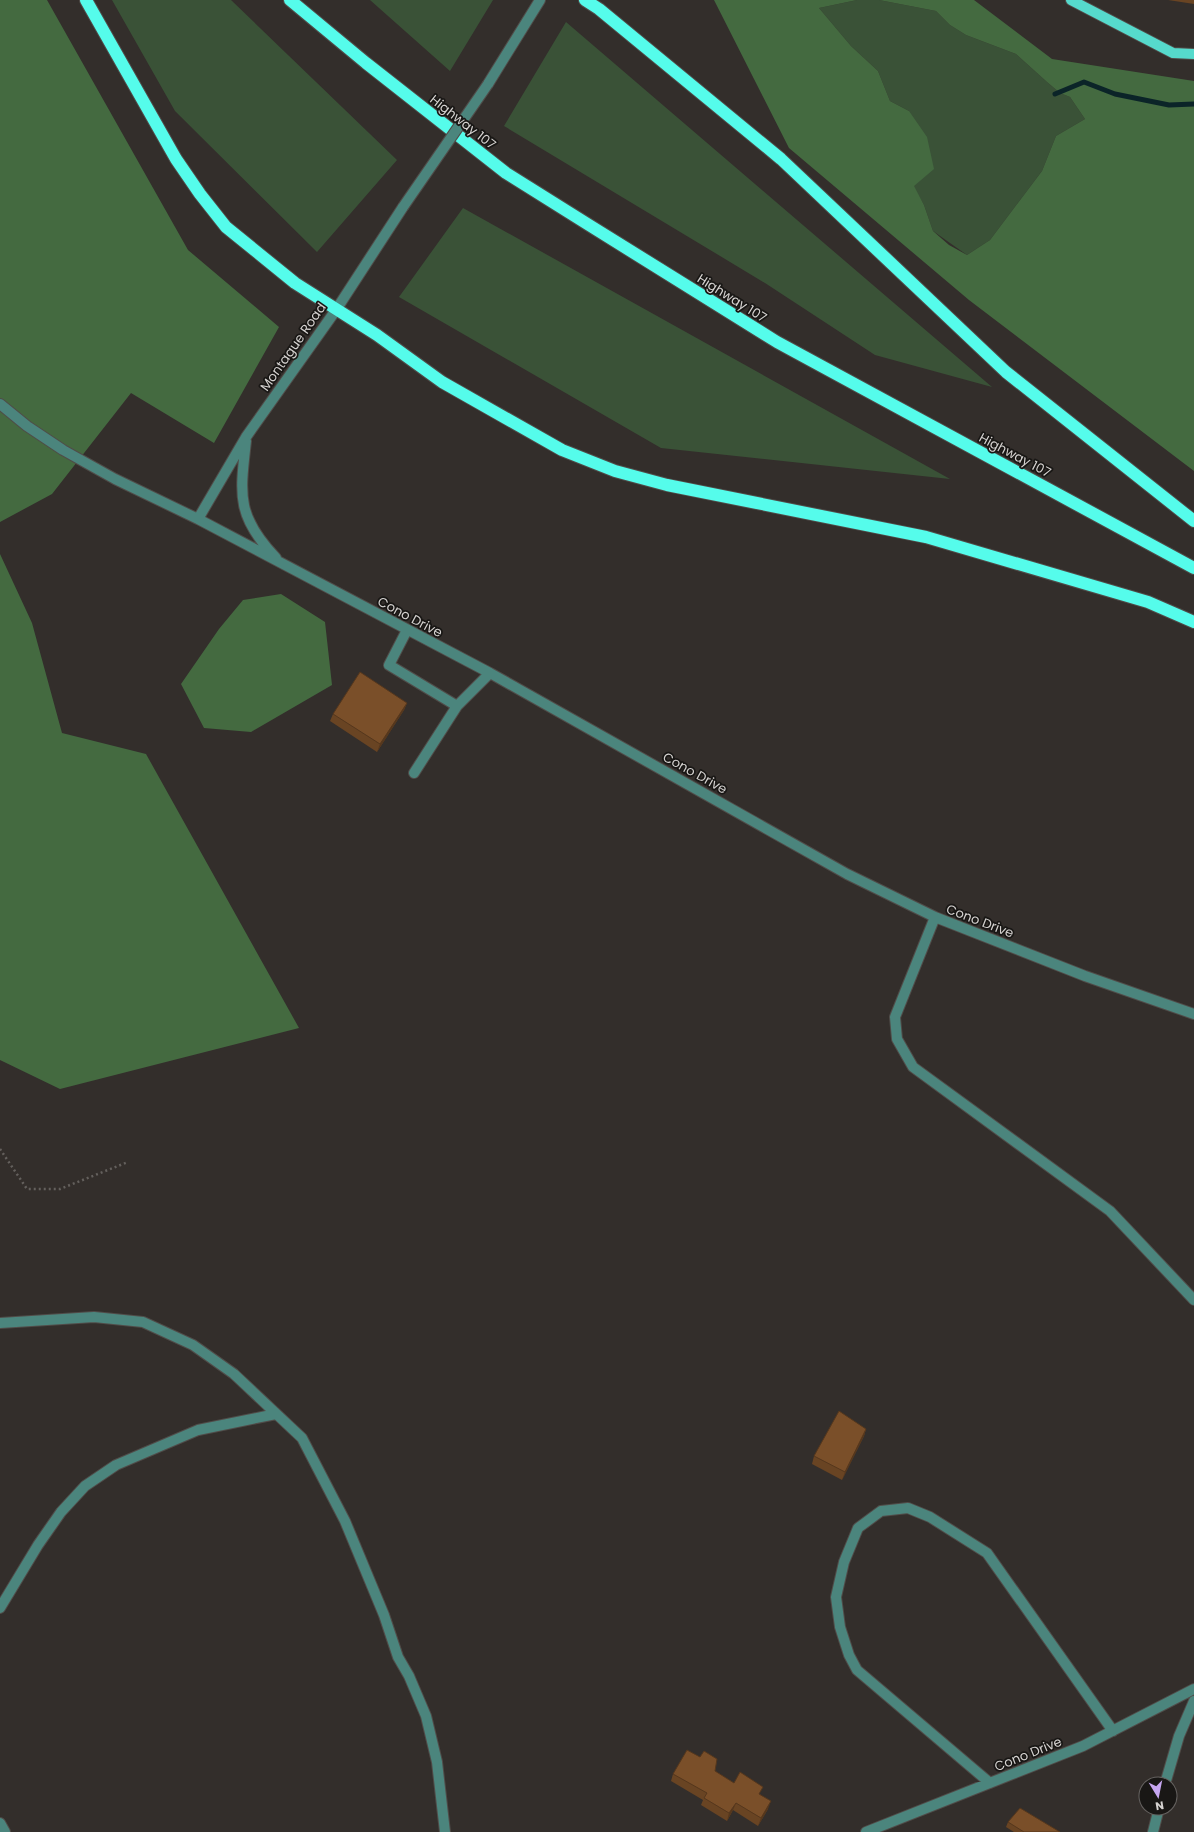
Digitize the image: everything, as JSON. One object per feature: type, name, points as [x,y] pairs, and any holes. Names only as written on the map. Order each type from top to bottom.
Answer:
[{"type":"highway","points":[[86,0],[154,124],[176,159],[200,194],[232,232],[295,283],[377,335],[448,385],[562,450],[615,470],[667,485],[926,537],[1148,602],[1194,622]]},
{"type":"highway","name":"Highway 107","points":[[290,0],[366,63],[506,173],[777,342],[1194,568]]},
{"type":"highway","points":[[585,0],[600,9],[781,159],[1006,372],[1194,521]]},
{"type":"main road","points":[[1071,0],[1173,53],[1194,54]]},
{"type":"street","name":"Montague Road","points":[[198,519],[246,437],[336,310],[403,207],[488,84],[540,0]]},
{"type":"street","points":[[0,404],[27,426],[63,450],[115,479],[198,519]]},
{"type":"street","points":[[246,437],[241,486],[244,508],[250,525],[261,542],[282,564]]},
{"type":"street","name":"Cono Drive","points":[[198,519],[490,673],[847,874],[935,917],[1085,976],[1194,1014]]},
{"type":"street","points":[[407,630],[389,665],[457,706]]},
{"type":"street","points":[[414,773],[457,706],[490,673]]},
{"type":"street","points":[[935,917],[895,1017],[897,1039],[913,1066],[1110,1211],[1194,1300]]},
{"type":"street","points":[[0,1323],[94,1317],[143,1322],[193,1344],[234,1374],[302,1438],[345,1521],[384,1615],[398,1657],[419,1695],[430,1730],[437,1762],[445,1832]]},
{"type":"street","points":[[0,1608],[54,1523],[85,1486],[116,1465],[198,1430],[276,1414]]},
{"type":"street","points":[[990,1783],[857,1670],[848,1655],[840,1627],[836,1597],[842,1569],[858,1528],[881,1511],[908,1508],[930,1517],[987,1553],[1113,1731]]},
{"type":"street","name":"Cono Drive","points":[[866,1832],[1083,1746],[1194,1689]]},
{"type":"street","points":[[1167,1776],[1179,1736],[1194,1701]]},
{"type":"street","points":[[1153,1832],[1157,1816]]},
{"type":"street","points":[[0,1823],[5,1832]]},
{"type":"path","points":[[0,1149],[27,1189],[60,1189],[128,1162]]},
{"type":"green space","points":[[0,0],[47,0],[188,250],[279,327],[214,443],[131,393],[52,494],[0,522]]},
{"type":"green space","points":[[112,0],[231,0],[397,160],[317,252],[175,111]]},
{"type":"green space","points":[[370,0],[493,0],[450,71]]},
{"type":"green space","points":[[714,0],[857,0],[819,8],[851,46],[878,71],[890,101],[909,111],[927,137],[934,169],[914,186],[924,205],[933,231],[949,245],[967,255],[990,240],[1042,171],[1056,136],[1085,119],[1070,97],[1060,93],[1016,54],[966,35],[950,25],[936,11],[879,0],[974,0],[1052,59],[1194,81],[1194,471],[969,300],[789,148]]},
{"type":"green space","points":[[857,0],[879,0],[936,11],[950,25],[966,35],[1016,54],[1060,93],[1070,97],[1085,119],[1056,136],[1042,171],[990,240],[967,255],[933,231],[924,205],[913,186],[909,111],[890,101],[878,71],[851,46],[819,8]]},
{"type":"green space","points":[[566,22],[992,387],[875,355],[765,283],[504,126]]},
{"type":"green space","points":[[463,208],[950,479],[661,448],[399,297]]},
{"type":"green space","points":[[0,554],[32,623],[62,733],[146,754],[299,1028],[60,1089],[0,1060]]},
{"type":"green space","points":[[281,594],[325,622],[332,685],[251,732],[204,728],[181,684],[219,629],[243,600]]},
{"type":"building","points":[[360,672],[407,703],[380,744],[333,714]]},
{"type":"building","points":[[839,1411],[866,1429],[845,1472],[814,1456]]},
{"type":"building","points":[[687,1750],[700,1757],[704,1751],[717,1759],[715,1771],[734,1783],[740,1772],[763,1787],[759,1794],[771,1801],[761,1818],[736,1803],[729,1813],[704,1798],[707,1793],[673,1774]]},
{"type":"building","points":[[1020,1808],[1060,1832],[1024,1832],[1008,1822]]},
{"type":"waterway","points":[[1055,94],[1084,82],[1115,94],[1169,105],[1194,104]]}]
